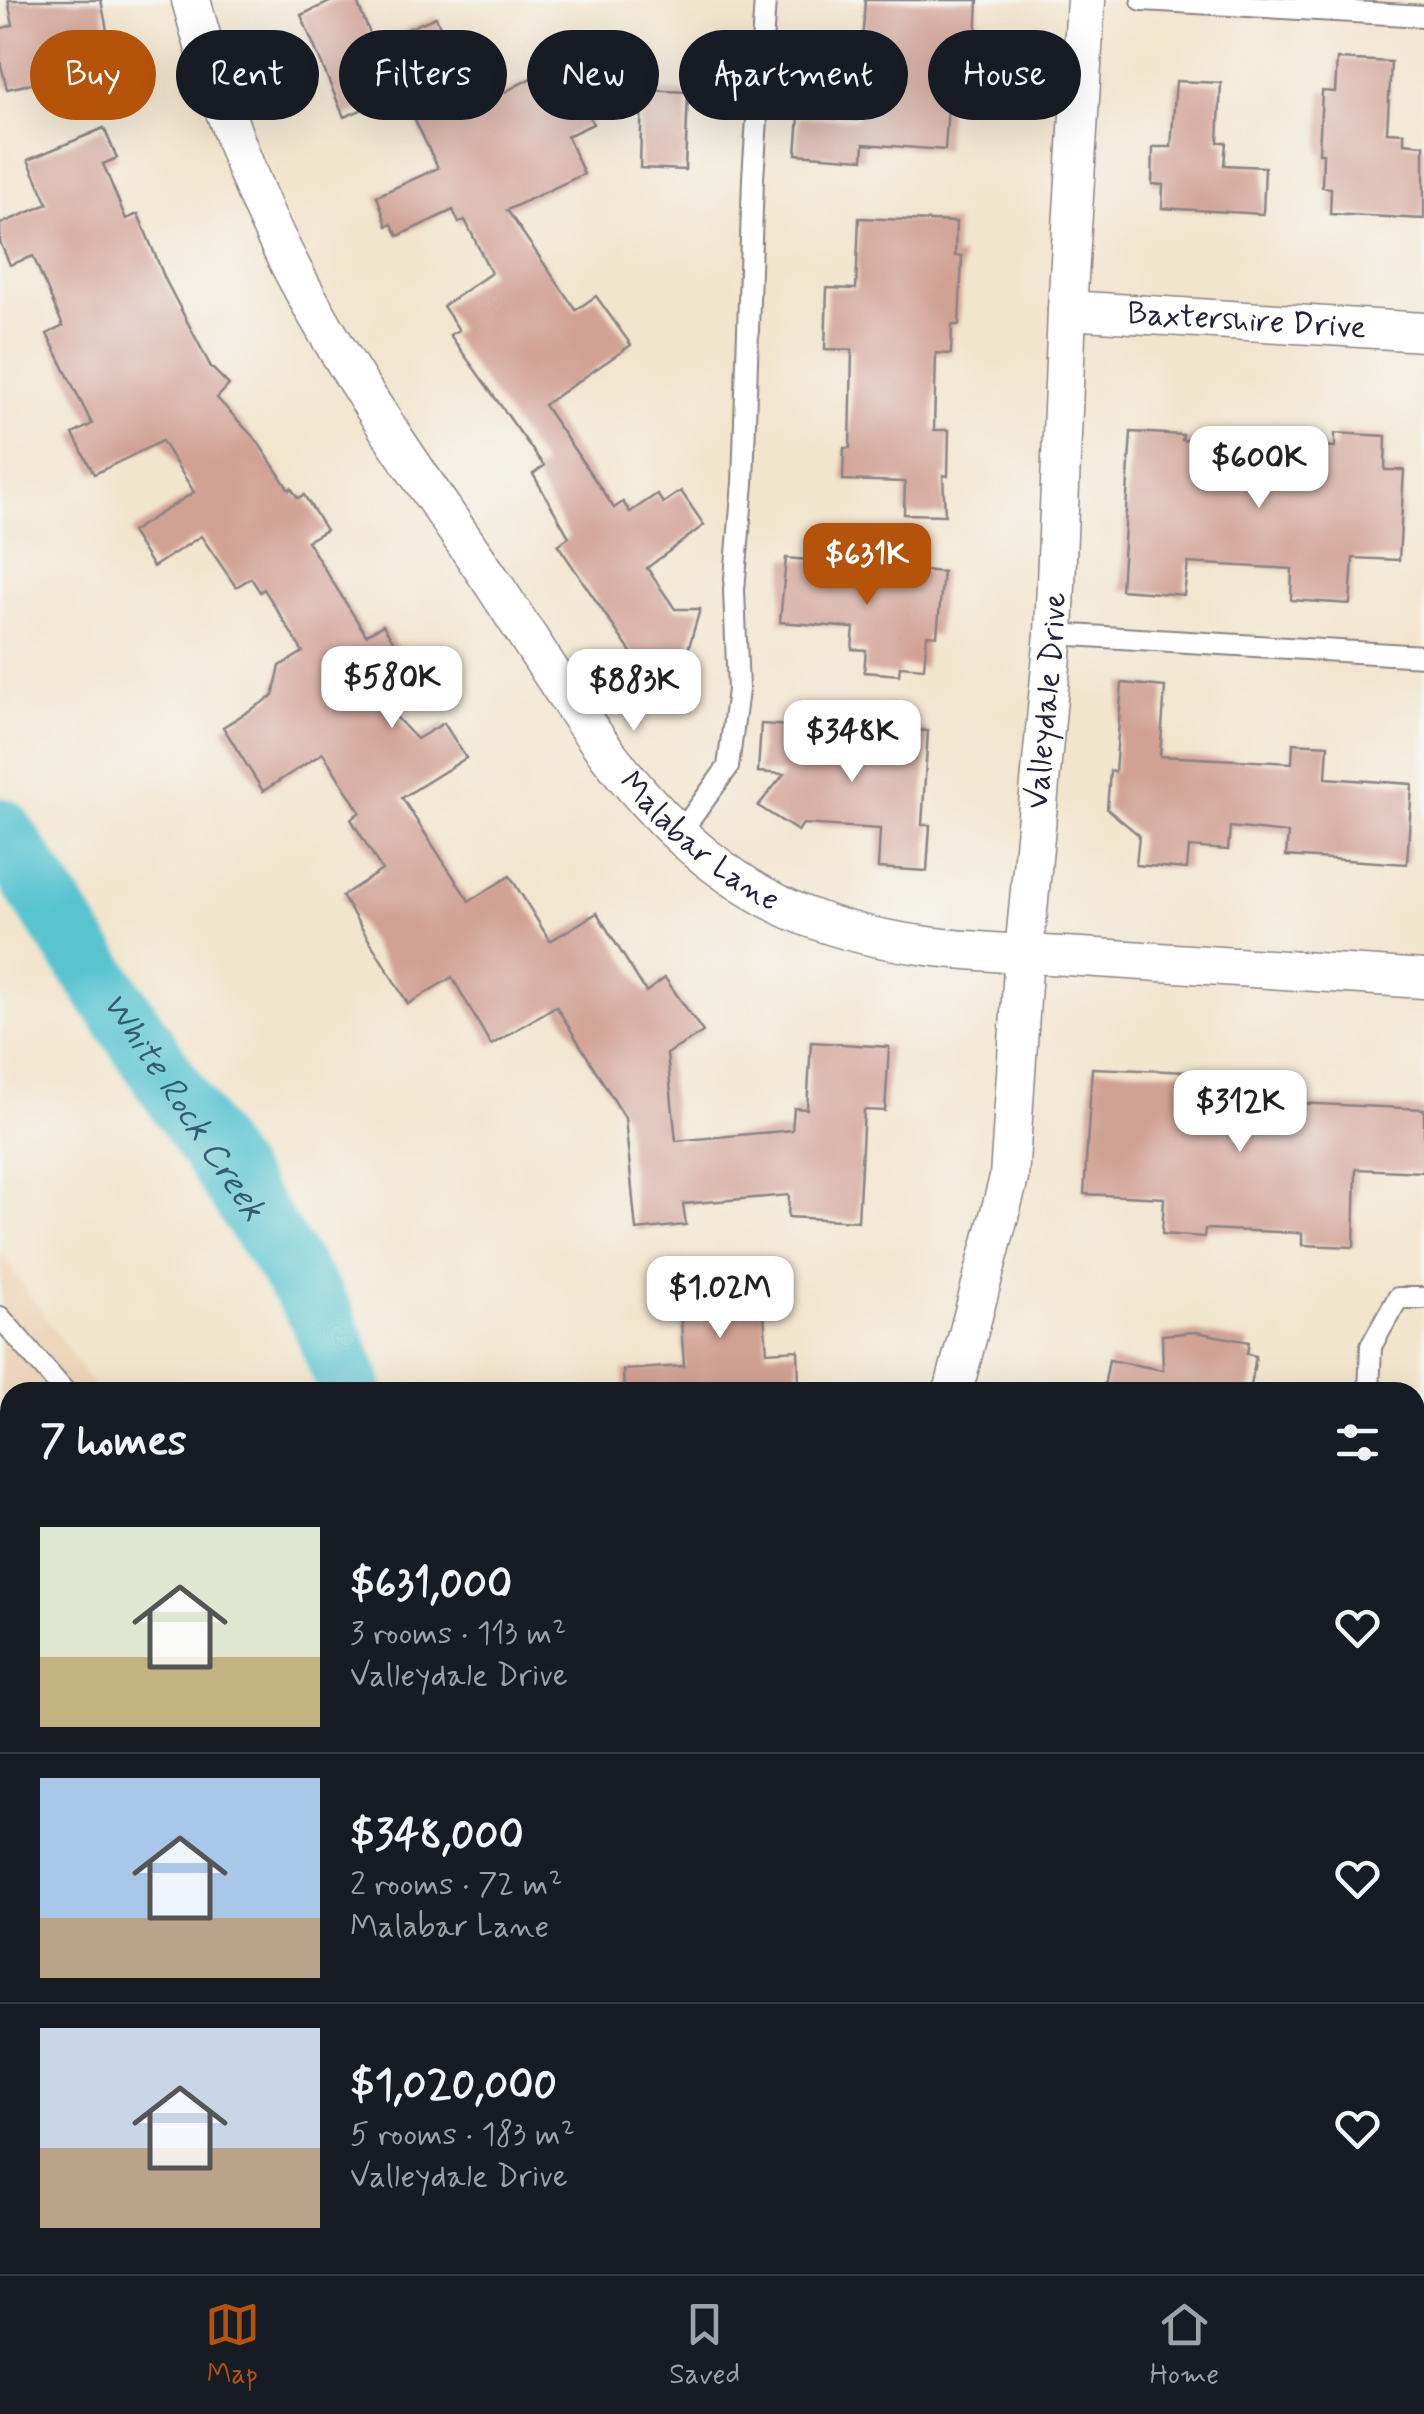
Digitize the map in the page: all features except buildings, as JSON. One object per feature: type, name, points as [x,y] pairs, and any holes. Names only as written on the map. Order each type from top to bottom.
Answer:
[{"type":"street","name":"Malabar Lane","points":[[191,0],[208,60],[252,180],[291,269],[352,375],[620,773],[678,836],[756,894],[823,923],[898,941],[1024,954],[1424,979]]},
{"type":"street","name":"Valleydale Drive","points":[[956,1382],[1009,1178],[1024,954],[1054,634],[1067,310],[1086,0]]},
{"type":"street","name":"Baxtershire Drive","points":[[1067,310],[1424,332]]},
{"type":"lane","points":[[678,836],[728,767],[738,690],[734,590],[742,483],[752,178],[765,0]]},
{"type":"lane","points":[[1142,0],[1424,16]]},
{"type":"lane","points":[[1054,634],[1424,656]]},
{"type":"lane","points":[[1369,1382],[1371,1346],[1398,1298],[1424,1298]]},
{"type":"lane","points":[[0,1317],[56,1382]]},
{"type":"shaded area","points":[[0,1251],[90,1382],[0,1382]]},
{"type":"waterway","name":"White Rock Creek","points":[[0,830],[321,1314],[348,1382]]}]
